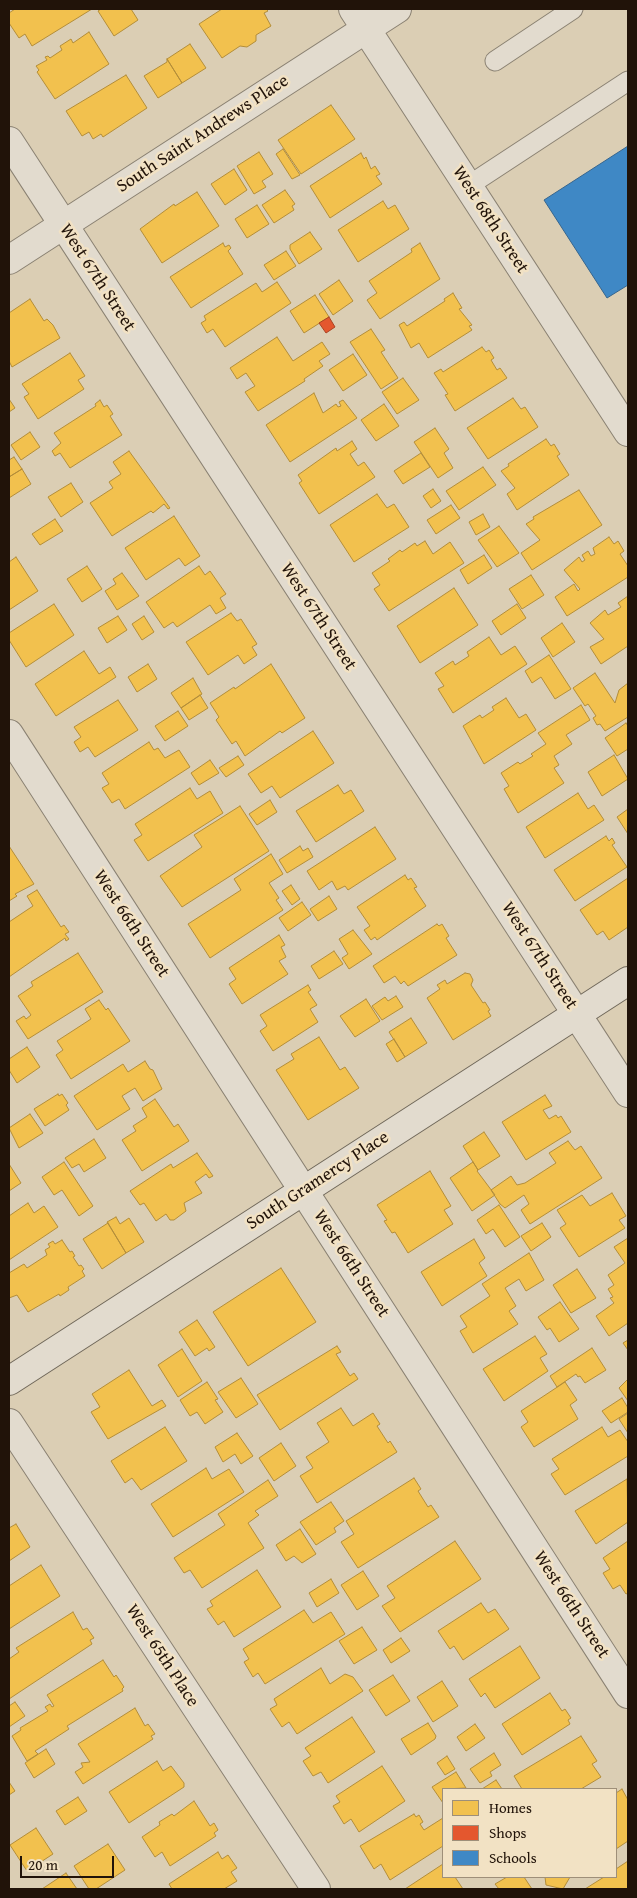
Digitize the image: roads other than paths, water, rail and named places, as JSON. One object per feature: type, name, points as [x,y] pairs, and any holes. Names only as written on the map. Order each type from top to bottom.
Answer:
[{"type":"street","name":"South Saint Andrews Place","points":[[9,260],[63,225],[359,19],[397,9]]},
{"type":"street","name":"West 68th Street","points":[[359,19],[628,432]]},
{"type":"street","name":"West 67th Street","points":[[9,141],[628,1092]]},
{"type":"street","name":"West 66th Street","points":[[9,734],[628,1694]]},
{"type":"street","name":"South Gramercy Place","points":[[9,1381],[628,981]]},
{"type":"street","name":"West 65th Place","points":[[9,1423],[316,1889]]},
{"type":"lane","points":[[494,61],[573,9]]},
{"type":"lane","points":[[468,186],[628,81]]}]
